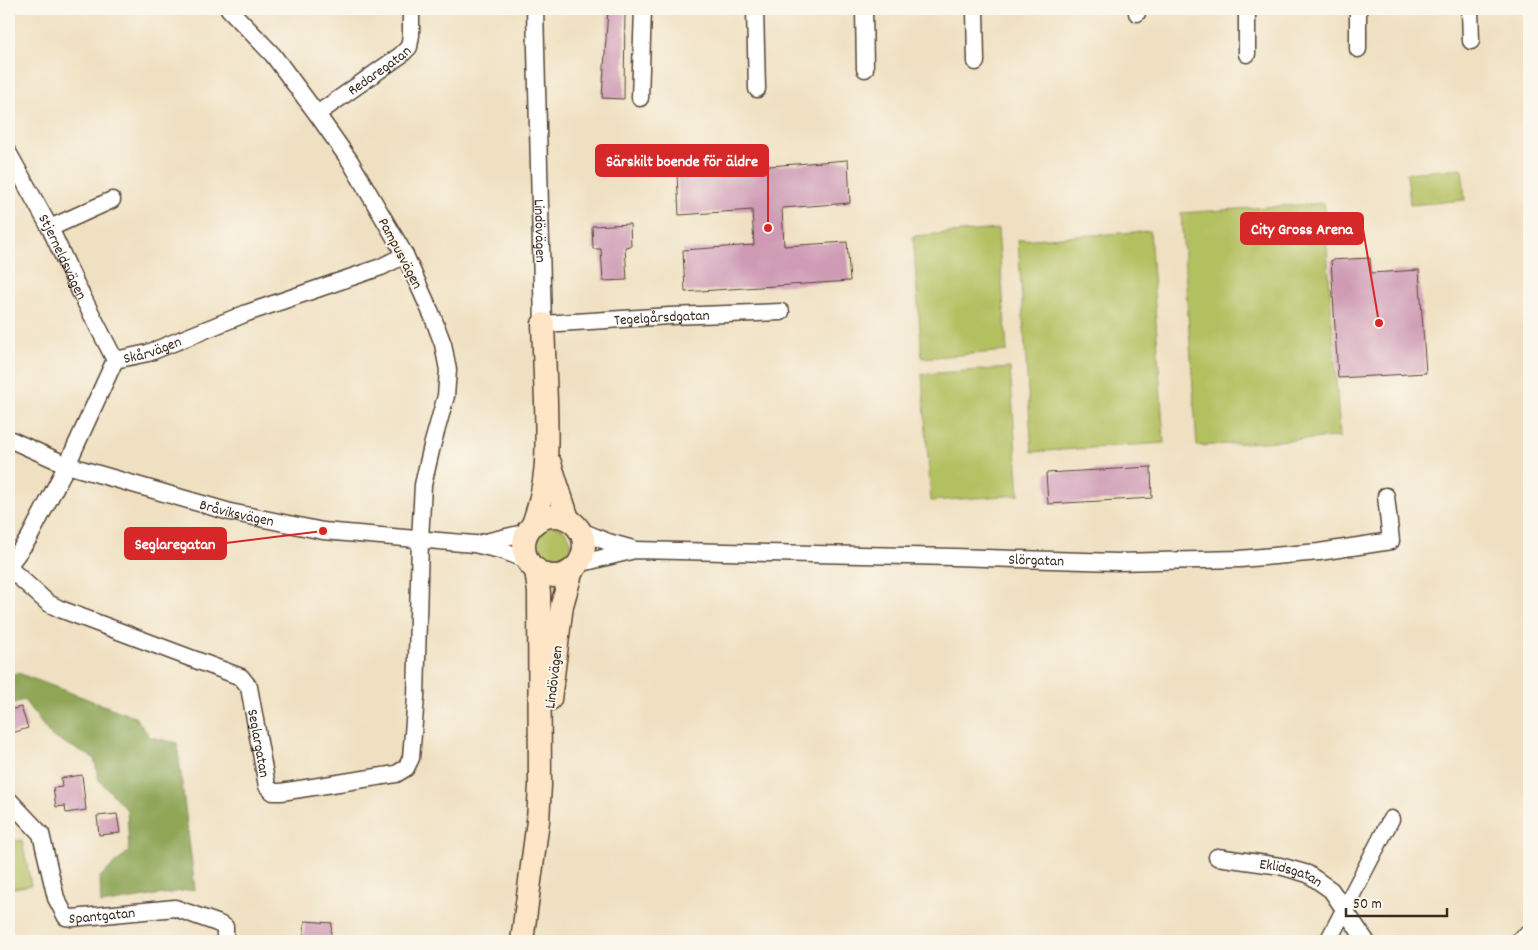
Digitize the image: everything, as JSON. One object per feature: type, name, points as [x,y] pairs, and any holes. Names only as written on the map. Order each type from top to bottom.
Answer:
[{"type":"main road","name":"Lindövägen","points":[[530,528],[540,505],[548,455],[543,324]]},
{"type":"main road","name":"Lindövägen","points":[[548,455],[574,525]]},
{"type":"main road","points":[[551,516],[560,516],[574,525],[584,539],[582,556],[575,567],[564,574],[554,576],[544,574],[532,565],[525,552],[524,542],[530,528],[541,519],[551,516]]},
{"type":"main road","name":"Lindövägen","points":[[522,941],[538,821],[540,785],[538,593],[532,565]]},
{"type":"main road","name":"Lindövägen","points":[[540,785],[562,606],[575,567]]},
{"type":"street","name":"Pampusvägen","points":[[229,9],[273,55],[350,161],[405,255],[443,344],[448,370],[446,396],[423,485],[420,540]]},
{"type":"street","name":"Redaregatan","points":[[317,114],[395,59],[409,46],[411,9]]},
{"type":"street","name":"Lindövägen","points":[[535,9],[543,324]]},
{"type":"street","points":[[640,98],[643,9]]},
{"type":"street","points":[[756,9],[757,89]]},
{"type":"street","points":[[864,9],[865,69]]},
{"type":"street","points":[[975,9],[976,62]]},
{"type":"street","points":[[1247,9],[1247,54]]},
{"type":"street","points":[[1358,9],[1358,49]]},
{"type":"street","points":[[1470,9],[1471,41]]},
{"type":"street","name":"Stjerneldsvägen","points":[[9,154],[50,228],[114,360]]},
{"type":"street","points":[[50,228],[112,200]]},
{"type":"street","name":"Skårvägen","points":[[9,567],[29,538],[67,465],[114,360],[148,353],[247,313],[381,267],[405,255]]},
{"type":"street","name":"Tegelgårsdgatan","points":[[543,324],[670,316],[781,312]]},
{"type":"street","name":"Bråviksvägen","points":[[9,439],[67,465],[230,512],[324,531],[474,544],[504,551],[532,565]]},
{"type":"street","name":"Slörgatan","points":[[574,525],[608,542],[635,550],[1117,562],[1240,559],[1319,552],[1391,541],[1386,496]]},
{"type":"street","name":"Bråviksvägen","points":[[474,544],[530,528]]},
{"type":"street","name":"Seglargatan","points":[[9,567],[48,603],[60,609],[241,677],[249,686],[267,786],[273,792],[281,792],[396,774],[406,768],[411,758],[416,697],[420,540]]},
{"type":"street","name":"Slörgatan","points":[[575,567],[635,550]]},
{"type":"street","name":"Spantgatan","points":[[9,800],[41,834],[56,898],[66,916],[73,918],[175,908],[224,927],[225,941]]},
{"type":"street","points":[[1328,941],[1346,910],[1391,819]]},
{"type":"street","name":"Eklidsgatan","points":[[1217,856],[1280,866],[1308,874],[1331,890],[1366,941]]},
{"type":"street","points":[[1518,941],[1529,933]]},
{"type":"green space","points":[[1462,168],[1465,200],[1410,205],[1407,173]]},
{"type":"green space","points":[[1324,203],[1340,437],[1197,446],[1181,213]]},
{"type":"green space","points":[[998,229],[1007,351],[922,358],[913,236]]},
{"type":"green space","points":[[1150,231],[1164,443],[1032,452],[1018,240]]},
{"type":"green space","points":[[1010,368],[1019,495],[931,501],[922,374]]},
{"type":"green space","points":[[552,526],[565,532],[571,545],[565,558],[552,564],[539,558],[533,545],[539,532]]},
{"type":"green space","points":[[18,673],[135,717],[150,737],[177,743],[195,889],[101,904],[100,877],[129,851],[127,810],[99,780],[94,758],[51,736],[24,700],[9,704],[9,675]]},
{"type":"green space","points":[[22,840],[31,885],[9,889],[9,842]]},
{"type":"building","points":[[608,9],[625,9],[624,99],[602,98]]},
{"type":"building","points":[[848,160],[850,203],[782,208],[784,246],[847,242],[850,281],[685,292],[683,250],[754,245],[752,210],[679,215],[677,173]]},
{"type":"building","points":[[630,224],[631,246],[625,247],[627,280],[603,281],[601,249],[593,249],[592,226]]},
{"type":"building","points":[[1370,258],[1371,273],[1419,270],[1426,373],[1338,378],[1331,260]]},
{"type":"building","points":[[1151,467],[1152,498],[1048,504],[1046,473]]},
{"type":"building","points":[[21,707],[28,728],[9,734],[9,710]]},
{"type":"building","points":[[82,775],[86,810],[66,813],[65,806],[56,807],[53,788],[62,787],[61,778]]},
{"type":"building","points":[[117,814],[120,833],[99,835],[97,816]]},
{"type":"building","points":[[305,921],[332,923],[330,941],[303,941]]},
{"type":"place","name":"Särskilt boende för äldre","points":[[768,228]]},
{"type":"place","name":"City Gross Arena","points":[[1379,323]]},
{"type":"place","name":"Seglaregatan","points":[[323,531]]}]
